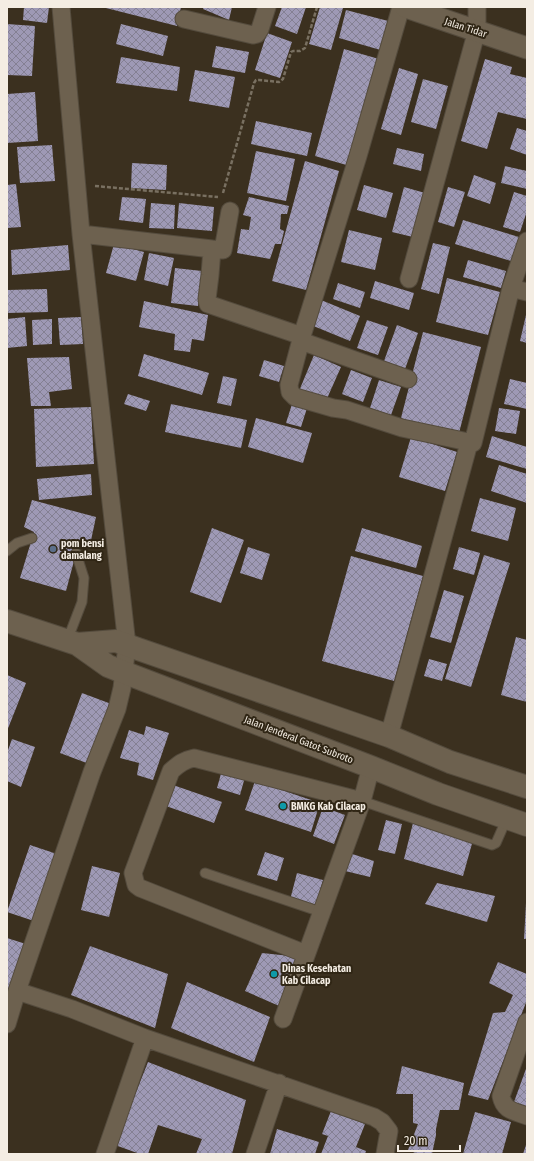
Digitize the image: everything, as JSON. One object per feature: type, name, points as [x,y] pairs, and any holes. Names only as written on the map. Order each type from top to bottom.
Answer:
[{"type":"main road","name":"Jalan Jenderal Gatot Subroto","points":[[7,621],[72,642],[108,666],[123,672],[438,794],[517,821]]},
{"type":"main road","name":"Jalan Jenderal Gatot Subroto","points":[[72,642],[116,641],[127,644],[145,652],[389,736],[450,762],[527,787]]},
{"type":"street","points":[[7,1024],[92,772],[117,709],[122,688],[127,644],[81,234],[61,7]]},
{"type":"street","points":[[184,19],[252,35],[257,34],[260,30],[267,7]]},
{"type":"street","points":[[401,7],[358,156],[301,338],[289,385],[290,392],[294,397],[333,408],[358,413],[402,428],[473,443],[519,290],[527,241]]},
{"type":"street","name":"Jalan Tidar","points":[[406,7],[527,48]]},
{"type":"street","points":[[409,279],[477,30],[477,7]]},
{"type":"street","points":[[81,234],[223,250],[230,211]]},
{"type":"street","points":[[212,249],[207,299],[208,304],[211,307],[301,338],[408,379]]},
{"type":"street","points":[[389,736],[469,443]]},
{"type":"street","points":[[306,954],[140,888],[136,885],[134,873],[171,771],[180,763],[194,758],[362,802]]},
{"type":"street","points":[[283,1019],[362,802],[371,767]]},
{"type":"street","points":[[17,991],[72,1009],[145,1038],[374,1117],[382,1122],[389,1131],[385,1154]]},
{"type":"street","points":[[527,1022],[500,1096],[502,1103],[506,1108],[527,1116]]},
{"type":"street","points":[[105,1154],[145,1038]]},
{"type":"street","points":[[255,1154],[279,1083]]},
{"type":"lane","points":[[7,551],[17,543],[32,538]]},
{"type":"lane","points":[[72,642],[82,602],[84,578],[76,553]]},
{"type":"lane","points":[[362,802],[492,845],[496,843],[517,821]]},
{"type":"lane","points":[[205,873],[321,912]]},
{"type":"path","points":[[77,184],[217,197],[221,196],[224,192],[254,83],[256,80],[279,82],[283,79],[291,52],[300,52],[305,48],[317,7]]},
{"type":"building","points":[[24,7],[49,7],[47,23],[23,20]]},
{"type":"building","points":[[102,7],[181,7],[177,26]]},
{"type":"building","points":[[204,7],[232,7],[229,20],[203,9]]},
{"type":"building","points":[[282,7],[306,7],[297,34],[275,26]]},
{"type":"building","points":[[320,7],[343,8],[331,50],[309,44]]},
{"type":"building","points":[[346,10],[392,22],[384,51],[339,38]]},
{"type":"building","points":[[7,24],[35,26],[32,76],[7,75]]},
{"type":"building","points":[[121,24],[168,36],[163,56],[116,44]]},
{"type":"building","points":[[267,33],[292,42],[280,78],[255,70]]},
{"type":"building","points":[[216,46],[249,52],[245,73],[212,67]]},
{"type":"building","points":[[344,49],[379,59],[350,166],[315,156]]},
{"type":"building","points":[[121,57],[180,67],[177,91],[116,83]]},
{"type":"building","points":[[485,59],[512,67],[510,74],[527,78],[527,119],[498,112],[487,149],[461,141]]},
{"type":"building","points":[[399,68],[418,74],[401,135],[381,129]]},
{"type":"building","points":[[195,70],[235,77],[229,108],[189,101]]},
{"type":"building","points":[[423,79],[448,86],[436,129],[411,122]]},
{"type":"building","points":[[35,92],[38,141],[7,143],[7,94]]},
{"type":"building","points":[[256,121],[312,133],[307,156],[251,144]]},
{"type":"building","points":[[517,128],[527,131],[527,155],[510,149]]},
{"type":"building","points":[[52,145],[55,181],[20,183],[17,147]]},
{"type":"building","points":[[397,148],[424,154],[421,171],[393,164]]},
{"type":"building","points":[[256,151],[295,159],[286,201],[247,193]]},
{"type":"building","points":[[305,161],[339,171],[306,290],[272,281]]},
{"type":"building","points":[[132,163],[167,165],[166,190],[131,188]]},
{"type":"building","points":[[505,166],[527,171],[527,189],[501,183]]},
{"type":"building","points":[[474,175],[496,183],[490,204],[467,196]]},
{"type":"building","points":[[16,184],[21,227],[7,228],[7,185]]},
{"type":"building","points":[[364,185],[393,193],[386,218],[357,210]]},
{"type":"building","points":[[404,187],[425,193],[413,237],[392,232]]},
{"type":"building","points":[[448,187],[465,192],[454,227],[438,222]]},
{"type":"building","points":[[514,192],[527,196],[527,211],[520,232],[503,227]]},
{"type":"building","points":[[122,197],[146,199],[143,223],[119,220]]},
{"type":"building","points":[[249,197],[289,206],[287,214],[281,214],[280,229],[284,231],[281,244],[275,244],[270,259],[237,253],[241,229],[249,230],[251,217],[243,215]]},
{"type":"building","points":[[151,203],[175,205],[174,229],[149,228]]},
{"type":"building","points":[[179,203],[214,207],[212,231],[177,228]]},
{"type":"building","points":[[463,220],[519,237],[511,261],[455,244]]},
{"type":"building","points":[[349,230],[382,238],[375,270],[341,262]]},
{"type":"building","points":[[433,243],[450,247],[439,294],[421,289]]},
{"type":"building","points":[[114,244],[144,252],[136,281],[106,273]]},
{"type":"building","points":[[68,245],[70,270],[12,275],[11,250]]},
{"type":"building","points":[[149,253],[174,258],[168,286],[144,280]]},
{"type":"building","points":[[468,260],[506,271],[501,288],[463,277]]},
{"type":"building","points":[[175,268],[202,271],[198,306],[171,303]]},
{"type":"building","points":[[447,278],[500,292],[488,335],[436,322]]},
{"type":"building","points":[[375,281],[414,293],[409,310],[370,298]]},
{"type":"building","points":[[338,283],[365,292],[360,308],[333,299]]},
{"type":"building","points":[[47,289],[48,312],[7,313],[7,290]]},
{"type":"building","points":[[321,300],[360,316],[350,341],[311,325]]},
{"type":"building","points":[[144,301],[208,315],[204,341],[192,339],[190,352],[174,350],[175,334],[139,327]]},
{"type":"building","points":[[527,315],[527,343],[520,341]]},
{"type":"building","points":[[25,317],[27,346],[7,348],[7,319]]},
{"type":"building","points":[[81,317],[83,344],[60,345],[58,318]]},
{"type":"building","points":[[52,319],[52,344],[33,345],[32,320]]},
{"type":"building","points":[[367,320],[388,327],[378,355],[357,348]]},
{"type":"building","points":[[397,325],[418,333],[405,369],[384,361]]},
{"type":"building","points":[[423,332],[481,347],[458,437],[400,422]]},
{"type":"building","points":[[144,354],[209,373],[202,395],[138,376]]},
{"type":"building","points":[[314,355],[341,367],[325,403],[299,391]]},
{"type":"building","points":[[69,357],[72,389],[49,392],[51,406],[31,406],[27,358]]},
{"type":"building","points":[[264,360],[284,366],[279,382],[259,376]]},
{"type":"building","points":[[351,370],[372,378],[363,402],[342,394]]},
{"type":"building","points":[[223,376],[237,379],[231,406],[217,403]]},
{"type":"building","points":[[510,379],[527,383],[527,409],[504,404]]},
{"type":"building","points":[[379,380],[401,387],[391,415],[370,408]]},
{"type":"building","points":[[128,394],[150,401],[146,411],[124,404]]},
{"type":"building","points":[[293,401],[308,405],[301,427],[286,423]]},
{"type":"building","points":[[171,404],[247,420],[241,448],[165,432]]},
{"type":"building","points":[[91,407],[94,464],[36,467],[34,409]]},
{"type":"building","points":[[499,408],[520,411],[516,434],[495,431]]},
{"type":"building","points":[[256,418],[312,433],[303,463],[248,447]]},
{"type":"building","points":[[492,436],[527,447],[527,469],[486,457]]},
{"type":"building","points":[[411,437],[457,452],[445,491],[399,477]]},
{"type":"building","points":[[499,465],[527,474],[527,503],[491,491]]},
{"type":"building","points":[[91,474],[92,495],[39,500],[37,479]]},
{"type":"building","points":[[480,498],[516,508],[508,541],[471,531]]},
{"type":"building","name":"pom bensi damalang","points":[[32,500],[96,517],[90,545],[79,542],[66,591],[20,578],[34,532],[24,527]]},
{"type":"building","points":[[212,528],[244,540],[221,603],[190,592]]},
{"type":"building","points":[[362,528],[422,546],[416,568],[355,551]]},
{"type":"building","points":[[248,547],[270,554],[262,580],[240,573]]},
{"type":"building","points":[[459,547],[480,553],[474,575],[453,569]]},
{"type":"building","points":[[484,555],[510,563],[471,687],[445,679]]},
{"type":"building","points":[[351,556],[423,576],[394,681],[322,661]]},
{"type":"building","points":[[444,590],[464,596],[451,643],[430,637]]},
{"type":"building","points":[[516,637],[527,640],[527,702],[501,695]]},
{"type":"building","points":[[429,659],[447,664],[442,681],[424,676]]},
{"type":"building","points":[[7,675],[26,683],[7,731]]},
{"type":"building","points":[[82,693],[114,705],[92,765],[60,753]]},
{"type":"building","points":[[146,726],[169,733],[153,780],[137,775],[139,763],[120,758],[129,730],[144,735]]},
{"type":"building","points":[[12,739],[35,747],[21,787],[7,781],[7,753]]},
{"type":"building","points":[[222,770],[245,777],[240,795],[217,788]]},
{"type":"building","name":"BMKG Kab Cilacap","points":[[255,781],[320,803],[311,832],[245,810]]},
{"type":"building","points":[[173,785],[222,802],[214,823],[166,806]]},
{"type":"building","points":[[323,807],[345,815],[334,844],[313,836]]},
{"type":"building","points":[[386,820],[402,824],[395,854],[378,850]]},
{"type":"building","points":[[413,823],[473,840],[463,876],[404,859]]},
{"type":"building","points":[[30,845],[57,854],[34,921],[7,912]]},
{"type":"building","points":[[265,852],[284,858],[277,881],[257,875]]},
{"type":"building","points":[[346,852],[374,861],[370,877],[341,870]]},
{"type":"building","points":[[92,866],[120,873],[109,917],[81,910]]},
{"type":"building","points":[[297,873],[323,880],[315,907],[290,900]]},
{"type":"building","points":[[437,883],[495,896],[487,922],[425,904]]},
{"type":"building","points":[[526,903],[527,939],[524,939]]},
{"type":"building","points":[[7,938],[29,945],[7,1014]]},
{"type":"building","points":[[90,946],[168,974],[155,1028],[71,995]]},
{"type":"building","name":"Dinas Kesehatan Kab Cilacap","points":[[262,953],[300,957],[286,1009],[245,991]]},
{"type":"building","points":[[498,962],[527,974],[527,1000],[488,1100],[468,1095],[493,1013],[505,1012],[513,995],[489,983]]},
{"type":"building","points":[[187,982],[270,1017],[254,1062],[171,1028]]},
{"type":"building","points":[[148,1062],[246,1100],[232,1154],[196,1154],[202,1139],[158,1125],[148,1154],[140,1154],[115,1145]]},
{"type":"building","points":[[402,1066],[464,1083],[459,1110],[440,1110],[432,1154],[418,1154],[408,1150],[418,1124],[413,1123],[413,1094],[396,1094]]},
{"type":"building","points":[[527,1066],[527,1107],[514,1102]]},
{"type":"building","points":[[331,1111],[365,1124],[356,1147],[366,1151],[365,1154],[321,1154],[328,1136],[322,1134]]},
{"type":"building","points":[[475,1112],[511,1122],[502,1154],[463,1154]]},
{"type":"building","points":[[277,1129],[319,1142],[315,1154],[270,1154]]},
{"type":"building","points":[[527,1142],[527,1154],[523,1154]]},
{"type":"place","name":"pom bensi damalang","points":[[53,549]]},
{"type":"place","name":"BMKG Kab Cilacap","points":[[283,806]]},
{"type":"place","name":"Dinas Kesehatan Kab Cilacap","points":[[274,974]]}]
